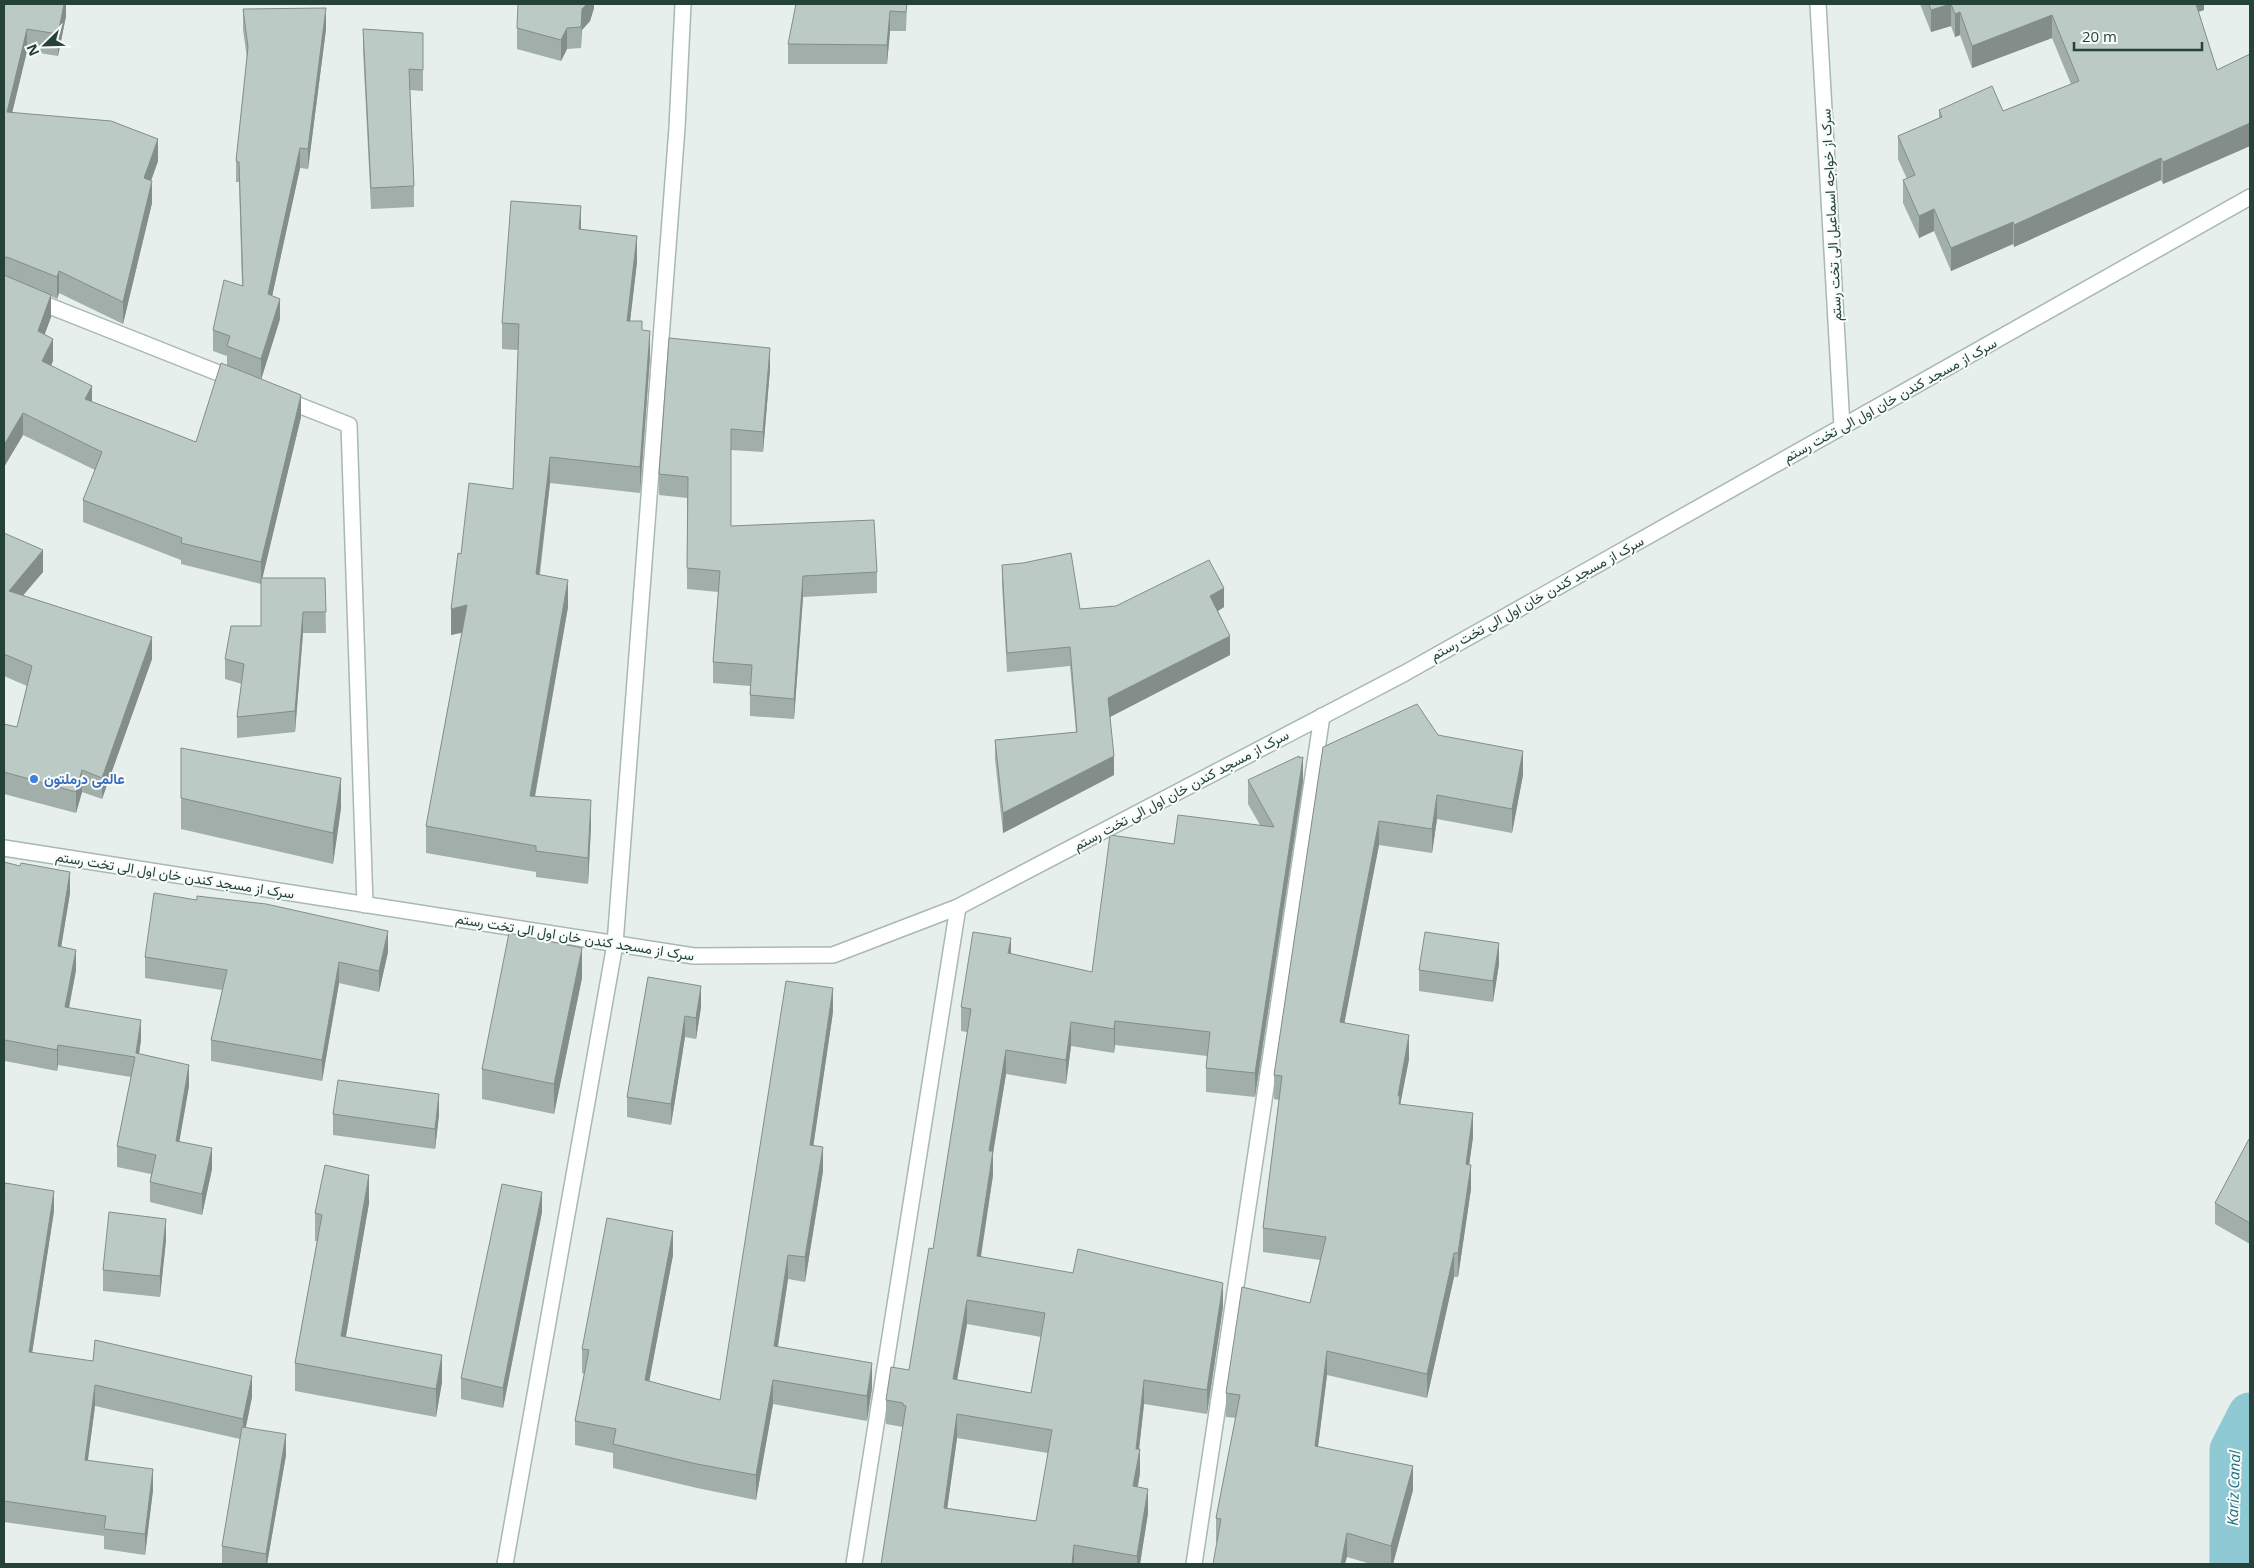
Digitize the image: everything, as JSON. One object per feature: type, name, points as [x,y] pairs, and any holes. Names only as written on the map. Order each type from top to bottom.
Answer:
[{"type":"street","points":[[505,1564],[615,944],[677,128],[683,4]]},
{"type":"street","name":"سرک از خواجه اسماعیل الی تخت رستم","points":[[1818,4],[1842,427]]},
{"type":"street","name":"سرک از مسجد کندن خان اول الی تخت رستم","points":[[4,848],[694,956],[833,955],[958,907],[1413,668],[2250,197]]},
{"type":"street","points":[[4,288],[249,385]]},
{"type":"street","points":[[267,392],[349,425],[365,904]]},
{"type":"street","points":[[1194,1564],[1322,716]]},
{"type":"street","points":[[854,1564],[958,907]]},
{"type":"building","points":[[4,4],[64,4],[58,34],[27,29],[7,112],[111,121],[158,139],[144,178],[152,181],[123,302],[59,271],[57,277],[7,257],[4,258]]},
{"type":"building","points":[[518,4],[587,4],[582,9],[581,27],[567,28],[561,40],[517,28]]},
{"type":"building","points":[[796,4],[907,4],[906,12],[890,11],[887,45],[788,44]]},
{"type":"building","points":[[1929,4],[1951,4],[1931,10]]},
{"type":"building","points":[[1951,4],[2196,4],[2217,70],[2250,54],[2250,123],[2163,162],[2161,158],[2014,225],[2013,222],[1951,248],[1934,209],[1919,216],[1903,180],[1915,175],[1898,136],[1942,117],[1939,110],[1992,86],[2003,111],[2079,81],[2052,15],[1972,46],[1960,12],[1955,14]]},
{"type":"building","points":[[326,8],[308,149],[300,148],[268,294],[280,299],[261,359],[227,346],[230,336],[213,330],[224,280],[243,286],[239,162],[236,161],[248,47],[243,9]]},
{"type":"building","points":[[363,29],[423,33],[423,70],[409,69],[414,186],[371,188]]},
{"type":"building","points":[[511,201],[581,206],[579,229],[637,236],[627,321],[642,321],[642,330],[650,331],[640,467],[550,457],[536,574],[568,580],[530,796],[591,800],[588,858],[536,851],[536,846],[426,826],[467,605],[451,609],[458,553],[461,554],[469,483],[513,489],[519,324],[502,323]]},
{"type":"building","points":[[4,275],[51,295],[38,331],[53,339],[42,361],[92,386],[85,399],[196,442],[221,363],[301,395],[261,562],[181,543],[182,538],[83,500],[102,452],[23,413],[4,445]]},
{"type":"building","points":[[669,338],[770,348],[763,432],[731,429],[731,526],[874,520],[877,572],[803,576],[794,699],[750,695],[752,665],[713,662],[720,571],[687,568],[688,477],[659,474]]},
{"type":"building","points":[[4,533],[43,550],[9,591],[152,637],[102,778],[82,770],[76,792],[4,772],[4,724],[17,727],[32,666],[4,654]]},
{"type":"building","points":[[1071,553],[1080,609],[1116,606],[1209,560],[1224,588],[1210,596],[1230,636],[1108,698],[1114,756],[1003,813],[995,740],[1077,732],[1070,647],[1007,653],[1002,565],[1023,563]]},
{"type":"building","points":[[261,578],[325,578],[326,612],[303,612],[295,711],[237,717],[244,664],[225,659],[231,626],[261,626]]},
{"type":"building","points":[[1417,704],[1438,735],[1523,751],[1512,809],[1437,795],[1432,829],[1379,821],[1340,1022],[1409,1035],[1398,1096],[1400,1096],[1399,1104],[1473,1113],[1466,1164],[1471,1165],[1458,1253],[1454,1253],[1427,1374],[1327,1351],[1315,1446],[1413,1466],[1391,1546],[1347,1533],[1341,1564],[1213,1564],[1221,1519],[1216,1518],[1240,1395],[1226,1393],[1242,1287],[1310,1303],[1326,1237],[1263,1228],[1282,1076],[1274,1075],[1323,747]]},
{"type":"building","points":[[181,748],[341,778],[333,833],[181,798]]},
{"type":"building","points":[[1299,756],[1299,758],[1303,757],[1255,1073],[1206,1068],[1210,1032],[1115,1021],[1114,1029],[1071,1022],[1066,1060],[1006,1050],[989,1151],[993,1151],[977,1256],[1073,1273],[1078,1249],[1223,1283],[1207,1390],[1144,1380],[1136,1449],[1140,1449],[1133,1486],[1148,1489],[1137,1556],[1074,1545],[1072,1564],[881,1564],[906,1406],[903,1403],[886,1400],[891,1367],[909,1370],[929,1248],[933,1249],[971,1009],[961,1007],[973,932],[1011,938],[1008,953],[1092,972],[1110,835],[1174,844],[1178,815],[1274,827],[1248,780]],"holes":[[[967,1300],[1045,1313],[1031,1393],[953,1379]],[[957,1414],[1052,1430],[1036,1521],[944,1508]]]},
{"type":"building","points":[[4,862],[20,866],[21,863],[70,872],[58,946],[76,950],[65,1007],[141,1020],[136,1053],[189,1065],[176,1141],[212,1148],[202,1194],[150,1182],[156,1155],[117,1146],[135,1057],[58,1045],[57,1050],[5,1040],[4,1046]]},
{"type":"building","points":[[154,893],[197,900],[197,896],[266,904],[388,931],[379,971],[339,962],[322,1060],[211,1040],[227,970],[145,957]]},
{"type":"building","points":[[1425,932],[1499,943],[1493,981],[1419,970]]},
{"type":"building","points":[[509,933],[582,948],[554,1084],[482,1069]]},
{"type":"building","points":[[648,977],[701,986],[696,1018],[685,1016],[671,1104],[627,1097]]},
{"type":"building","points":[[786,981],[833,988],[810,1145],[823,1147],[805,1257],[788,1255],[774,1346],[872,1363],[867,1396],[773,1380],[756,1475],[697,1464],[613,1444],[616,1429],[575,1421],[589,1350],[582,1349],[607,1218],[673,1231],[645,1380],[720,1400]]},
{"type":"building","points":[[338,1080],[439,1094],[435,1129],[333,1114]]},
{"type":"building","points":[[2250,1140],[2250,1223],[2215,1203]]},
{"type":"building","points":[[325,1165],[369,1175],[341,1336],[442,1355],[436,1389],[295,1363],[322,1215],[315,1213]]},
{"type":"building","points":[[5,1183],[54,1191],[29,1352],[93,1361],[95,1340],[252,1376],[243,1419],[95,1385],[85,1460],[153,1469],[145,1534],[104,1529],[106,1516],[4,1501]]},
{"type":"building","points":[[502,1184],[542,1192],[503,1388],[461,1378]]},
{"type":"building","points":[[109,1212],[166,1219],[160,1276],[103,1270]]},
{"type":"building","points":[[242,1427],[286,1434],[266,1554],[222,1546]]},
{"type":"waterway","name":"Kariz Canal","points":[[2232,1564],[2232,1450],[2250,1415]]},
{"type":"place","name":"عالمی درملتون","points":[[34,779]]}]
